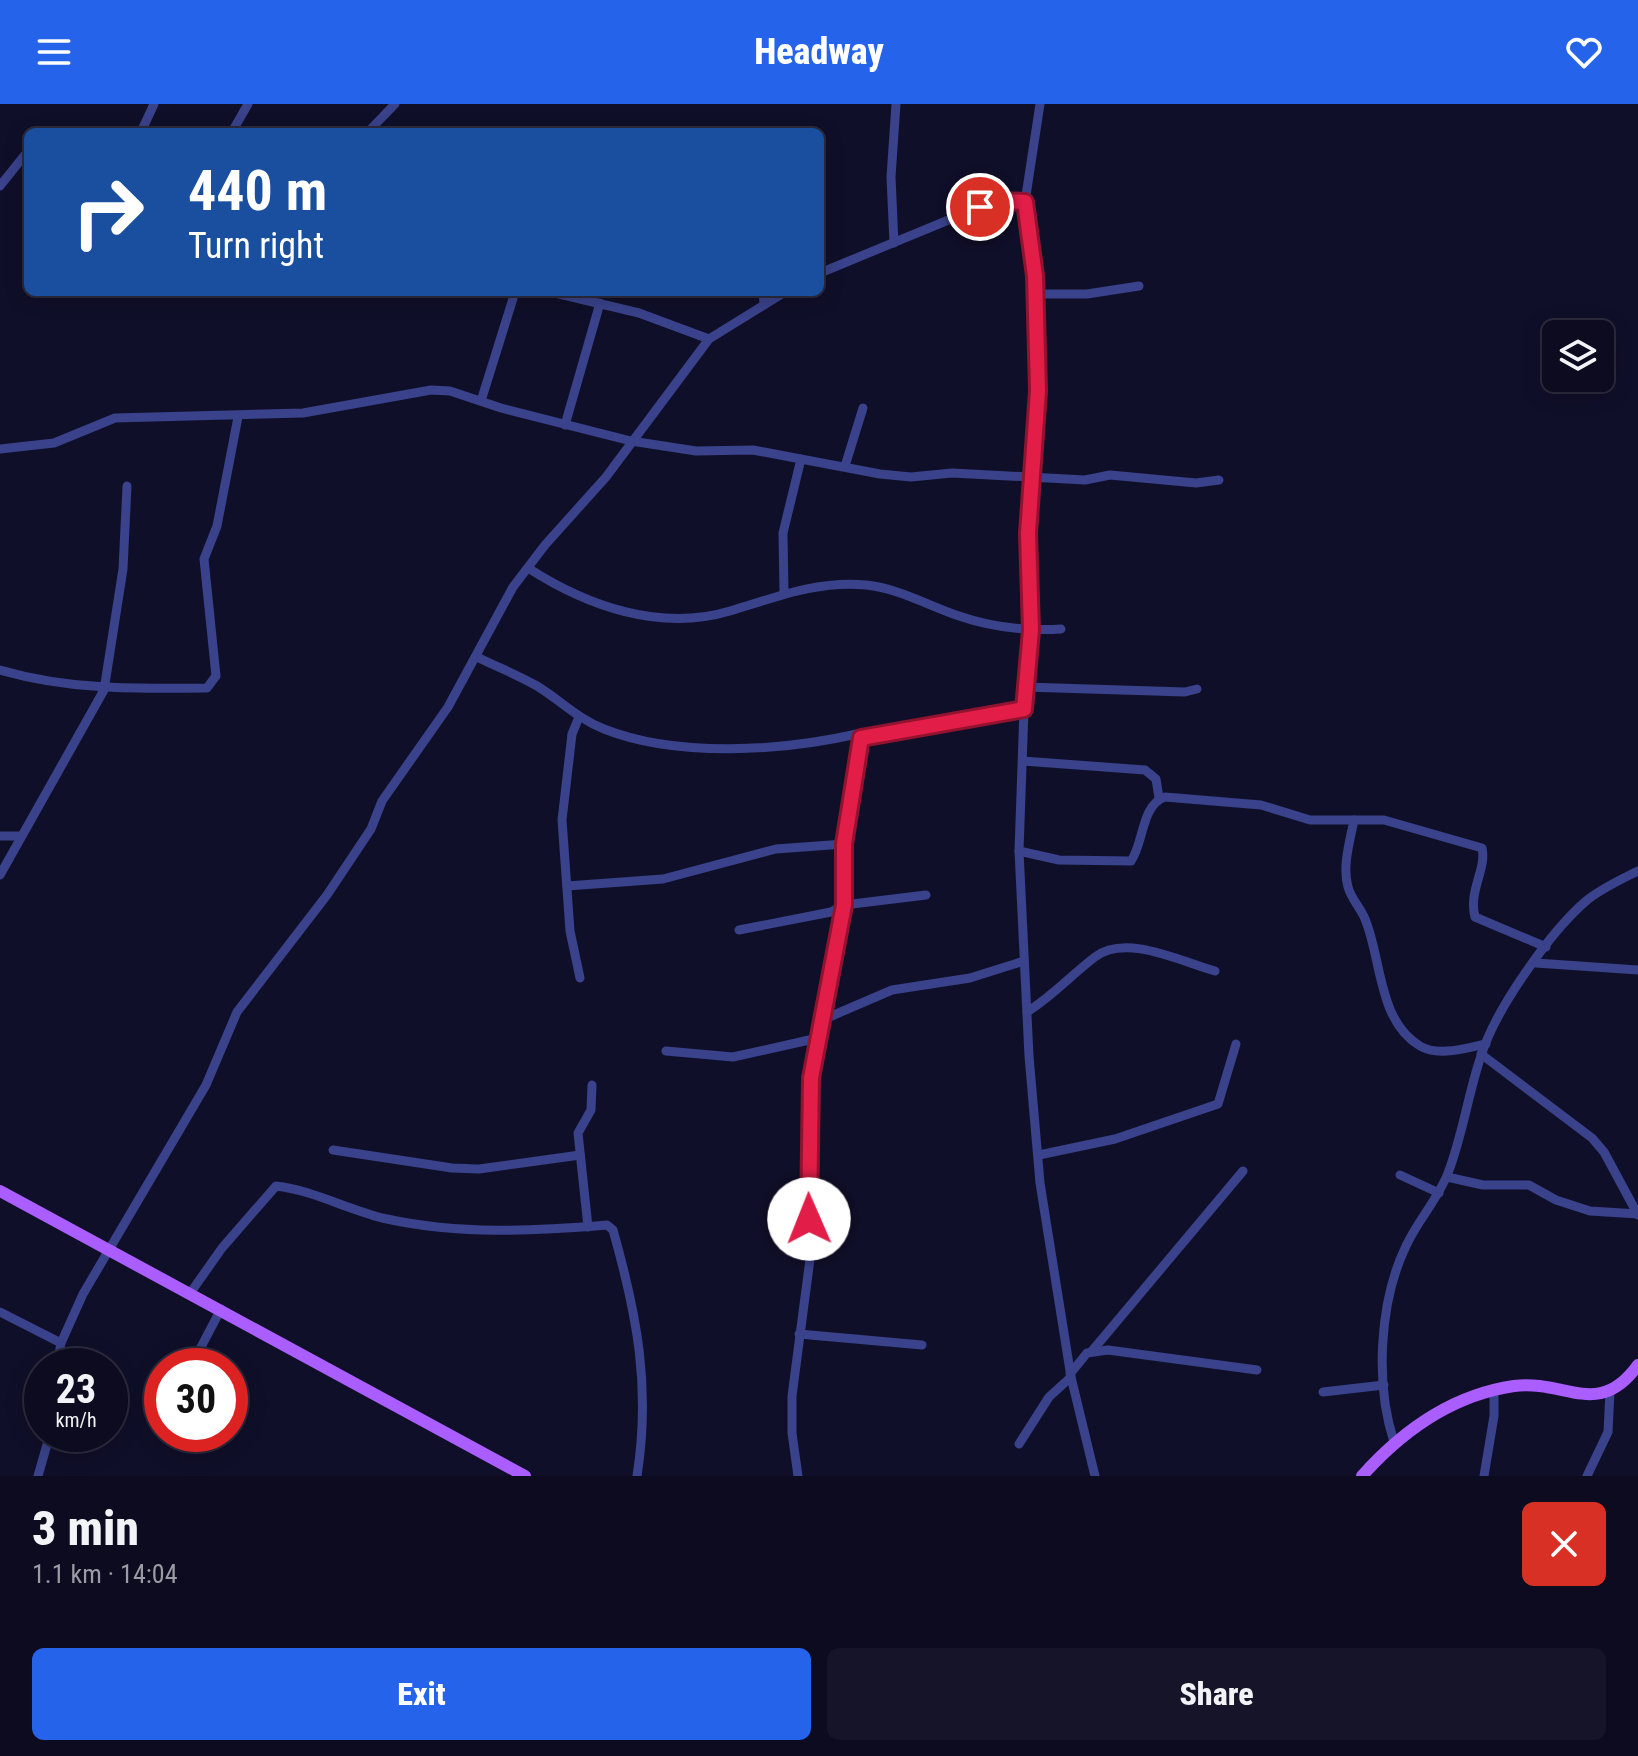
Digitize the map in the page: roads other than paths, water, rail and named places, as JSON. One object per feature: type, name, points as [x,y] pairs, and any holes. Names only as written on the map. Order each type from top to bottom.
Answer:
[{"type":"main road","points":[[0,1191],[525,1476]]},
{"type":"main road","points":[[1362,1476],[1394,1442],[1425,1418],[1494,1390],[1532,1385],[1589,1395],[1610,1391],[1638,1365]]},
{"type":"street","points":[[143,128],[154,104]]},
{"type":"street","points":[[234,128],[248,104]]},
{"type":"street","points":[[372,128],[395,104]]},
{"type":"street","points":[[894,243],[891,177],[896,104]]},
{"type":"street","points":[[1040,104],[1025,202],[1036,294],[1038,391],[1028,533],[1031,630],[1025,687],[1019,851],[1027,1012],[1039,1155],[1071,1376],[1095,1476]]},
{"type":"street","points":[[0,186],[24,156]]},
{"type":"street","points":[[824,271],[980,207],[1004,201],[1025,202]]},
{"type":"street","points":[[1036,294],[1087,294],[1139,286]]},
{"type":"street","points":[[481,401],[514,296]]},
{"type":"street","points":[[569,296],[639,313],[709,339]]},
{"type":"street","points":[[763,296],[764,304]]},
{"type":"street","points":[[60,1348],[108,1248],[206,1085],[237,1012],[327,895],[371,829],[382,801],[448,707],[513,587],[606,477],[709,339],[778,296]]},
{"type":"street","points":[[565,425],[600,303]]},
{"type":"street","points":[[0,449],[54,443],[115,418],[238,417],[333,409],[431,390],[450,391],[631,441],[696,451],[753,450],[911,477],[952,473],[1085,480],[1110,475],[1196,483],[1219,480]]},
{"type":"street","points":[[845,466],[863,408]]},
{"type":"street","points":[[0,670],[29,679],[104,690],[207,688],[213,683],[216,676],[204,559],[217,526],[238,417]]},
{"type":"street","points":[[784,593],[783,533],[801,459]]},
{"type":"street","points":[[0,875],[104,690],[123,569],[127,486]]},
{"type":"street","points":[[528,568],[553,584],[596,602],[658,620],[705,618],[784,593],[865,585],[967,619],[1031,630],[1061,629]]},
{"type":"street","points":[[477,657],[535,685],[579,717],[622,735],[683,745],[770,749],[857,734],[861,738]]},
{"type":"street","points":[[1025,687],[1185,692],[1197,689]]},
{"type":"street","points":[[861,738],[1024,709]]},
{"type":"street","points":[[579,717],[572,734],[570,773],[563,795],[570,931],[580,978]]},
{"type":"street","points":[[798,1476],[792,1433],[792,1396],[810,1259],[809,1110],[820,1021],[844,905],[844,844],[861,738]]},
{"type":"street","points":[[1019,851],[1059,860],[1131,861],[1137,853],[1147,816],[1159,798],[1156,779],[1145,770],[1023,761]]},
{"type":"street","points":[[1159,798],[1261,805],[1310,820],[1384,820],[1482,848],[1484,859],[1474,890],[1475,917],[1546,947]]},
{"type":"street","points":[[1354,820],[1347,856],[1348,888],[1365,919],[1389,1007],[1405,1035],[1423,1048],[1442,1051],[1483,1049],[1592,1138],[1604,1152],[1638,1214]]},
{"type":"street","points":[[0,836],[20,836]]},
{"type":"street","points":[[567,886],[663,879],[776,849],[844,844]]},
{"type":"street","points":[[1394,1442],[1386,1415],[1384,1385],[1386,1320],[1397,1270],[1406,1246],[1447,1177],[1465,1125],[1483,1049],[1516,988],[1585,902],[1638,871]]},
{"type":"street","points":[[739,930],[831,912],[844,905],[926,895]]},
{"type":"street","points":[[1027,1012],[1062,988],[1097,955],[1114,948],[1132,948],[1215,971]]},
{"type":"street","points":[[820,1021],[892,990],[954,981],[1024,961]]},
{"type":"street","points":[[1536,963],[1638,970]]},
{"type":"street","points":[[666,1051],[733,1057],[818,1038]]},
{"type":"street","points":[[1039,1155],[1115,1139],[1218,1104],[1236,1044]]},
{"type":"street","points":[[588,1227],[578,1133],[591,1110],[592,1085]]},
{"type":"street","points":[[333,1150],[421,1164],[479,1169],[580,1155]]},
{"type":"street","points":[[1019,1444],[1049,1397],[1071,1376],[1243,1171]]},
{"type":"street","points":[[1400,1175],[1439,1193]]},
{"type":"street","points":[[1447,1177],[1483,1185],[1529,1185],[1556,1200],[1590,1211],[1638,1214]]},
{"type":"street","points":[[191,1292],[222,1248],[276,1186],[348,1210],[434,1226],[512,1232],[607,1225],[613,1230],[635,1309],[644,1373],[637,1476]]},
{"type":"street","points":[[200,1348],[221,1309]]},
{"type":"street","points":[[0,1312],[61,1343]]},
{"type":"street","points":[[799,1334],[922,1345]]},
{"type":"street","points":[[1092,1351],[1133,1352],[1257,1370]]},
{"type":"street","points":[[1323,1392],[1384,1385]]},
{"type":"street","points":[[1484,1476],[1494,1416],[1494,1390]]},
{"type":"street","points":[[1587,1476],[1608,1432],[1610,1391]]},
{"type":"street","points":[[38,1476],[45,1452]]}]
